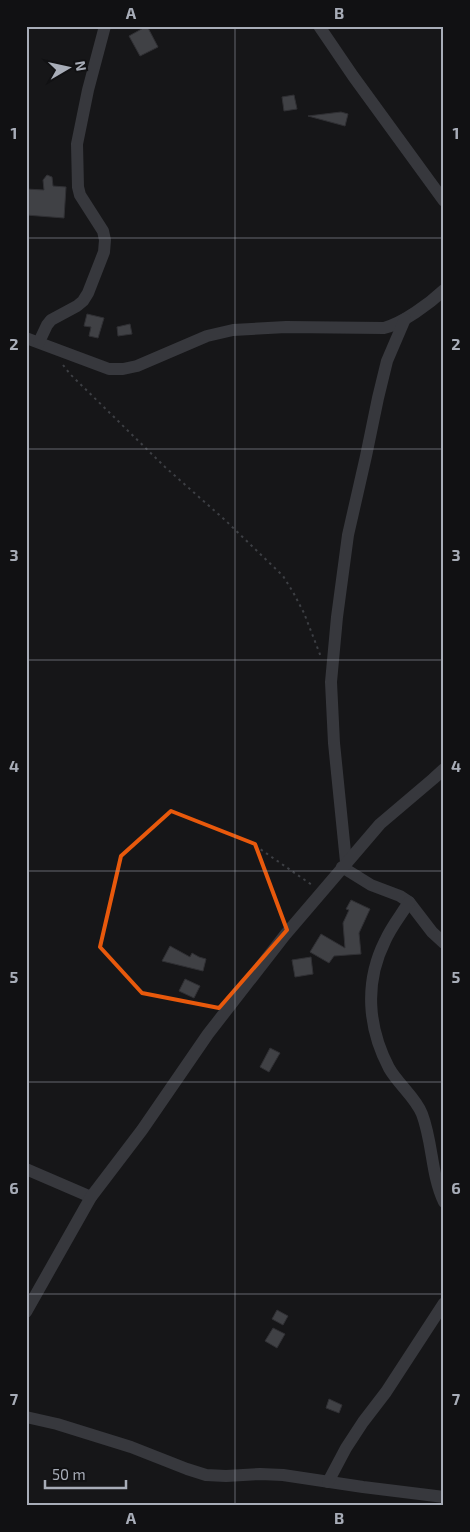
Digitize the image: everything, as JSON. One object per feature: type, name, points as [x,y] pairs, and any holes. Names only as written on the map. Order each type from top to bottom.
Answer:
[{"type":"street","points":[[45,344],[47,325],[51,320],[83,301],[104,252],[105,240],[103,231],[80,195],[78,187],[77,144],[88,90],[105,26]]},
{"type":"street","points":[[319,26],[444,202]]},
{"type":"street","points":[[26,338],[109,369],[123,369],[137,366],[207,336],[233,330],[286,327],[384,328],[405,319],[444,290]]},
{"type":"street","points":[[344,864],[342,806],[334,743],[331,682],[337,617],[348,535],[378,398],[387,361],[405,319]]},
{"type":"street","points":[[26,1312],[91,1197],[142,1130],[208,1034],[285,935],[323,892],[344,864],[380,824],[444,769]]},
{"type":"street","points":[[344,864],[372,885],[400,896],[409,902],[427,926],[444,943]]},
{"type":"street","points":[[409,902],[391,929],[380,952],[372,982],[370,1012],[376,1036],[389,1069],[422,1112],[432,1153],[438,1190],[444,1202]]},
{"type":"street","points":[[26,1169],[91,1197]]},
{"type":"street","points":[[328,1482],[346,1448],[444,1303]]},
{"type":"street","points":[[26,1417],[57,1424],[131,1447],[206,1475],[283,1475],[444,1497]]},
{"type":"path","points":[[45,344],[70,374],[283,576],[304,613],[324,664]]},
{"type":"path","points":[[250,842],[323,892]]},
{"type":"highlighted area","points":[[171,811],[255,844],[287,930],[219,1008],[142,993],[100,947],[121,856]]},
{"type":"building","points":[[147,26],[158,47],[140,56],[129,36]]},
{"type":"building","points":[[294,95],[297,109],[284,111],[282,97]]},
{"type":"building","points":[[341,112],[348,114],[345,126],[308,116]]},
{"type":"building","points":[[47,175],[52,177],[53,186],[66,187],[64,218],[26,215],[26,189],[44,190],[43,180]]},
{"type":"building","points":[[87,314],[104,318],[98,338],[89,336],[91,327],[84,326]]},
{"type":"building","points":[[130,324],[132,334],[118,336],[117,327]]},
{"type":"building","points":[[351,900],[370,909],[359,933],[361,954],[334,956],[329,963],[310,952],[321,934],[345,948],[343,923],[349,910],[346,909]]},
{"type":"building","points":[[170,946],[190,957],[192,953],[206,959],[203,971],[162,961]]},
{"type":"building","points":[[311,957],[313,974],[295,977],[292,960]]},
{"type":"building","points":[[185,979],[200,986],[194,998],[179,991]]},
{"type":"building","points":[[270,1048],[280,1053],[269,1072],[260,1067]]},
{"type":"building","points":[[277,1310],[288,1316],[283,1325],[272,1319]]},
{"type":"building","points":[[273,1328],[285,1334],[277,1348],[265,1341]]},
{"type":"building","points":[[329,1399],[342,1405],[339,1413],[326,1408]]}]
